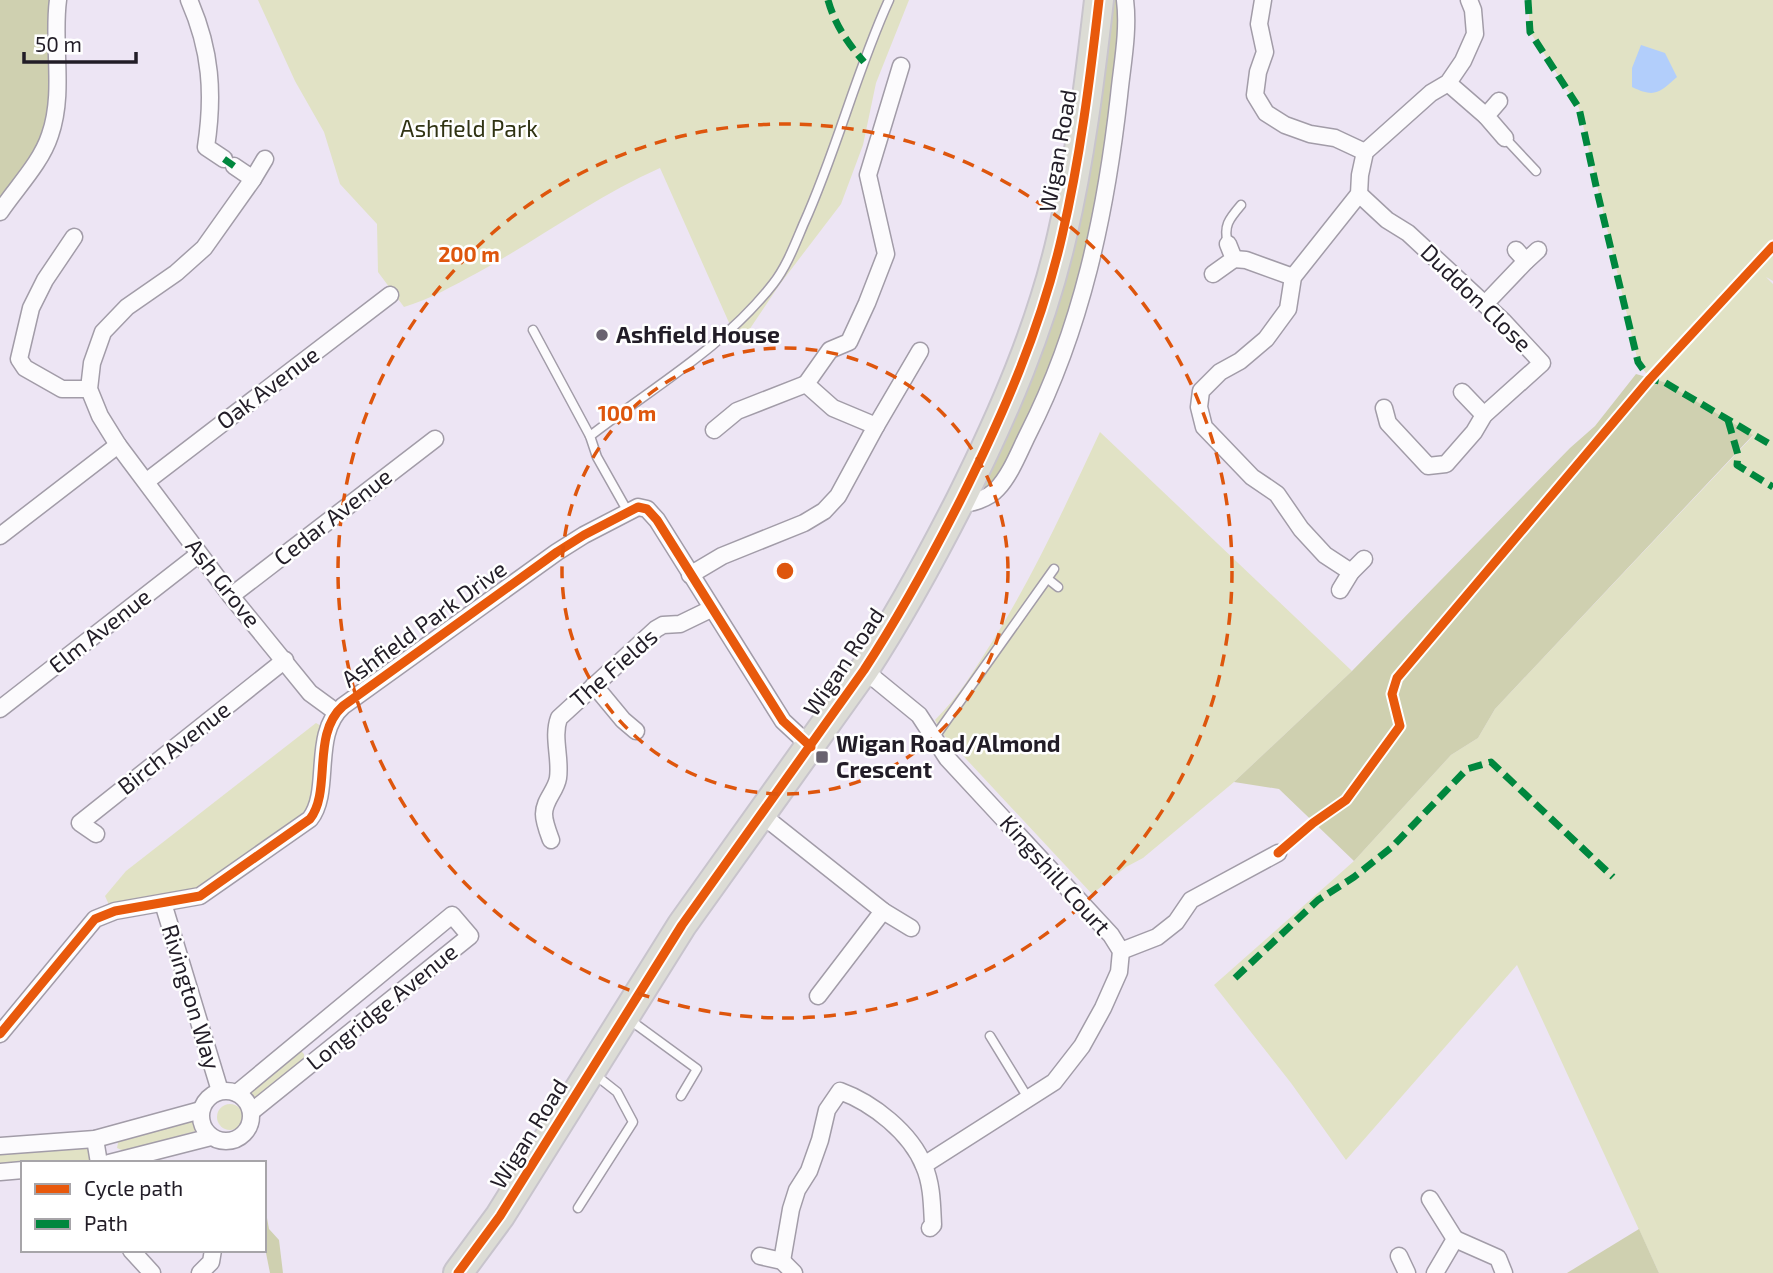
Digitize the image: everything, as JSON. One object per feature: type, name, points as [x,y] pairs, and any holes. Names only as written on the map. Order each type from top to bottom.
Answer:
[{"type":"highway","name":"Wigan Road","points":[[458,1273],[500,1216],[682,925],[864,670],[911,594],[958,504],[1020,371],[1062,238],[1078,156],[1099,0]]},
{"type":"street","points":[[0,212],[42,153],[50,135],[57,104],[58,0]]},
{"type":"street","points":[[189,0],[208,64],[212,88],[211,112],[202,153],[229,163],[253,179]]},
{"type":"street","points":[[958,504],[970,504],[996,491],[1010,469],[1053,381],[1076,316],[1108,185],[1122,70],[1125,0]]},
{"type":"street","points":[[1264,0],[1259,24],[1265,52],[1258,72],[1255,95],[1266,113],[1284,125],[1310,134],[1335,138],[1365,152]]},
{"type":"street","points":[[1351,572],[1325,555],[1301,529],[1278,494],[1252,477],[1204,427],[1199,407],[1201,391],[1220,372],[1240,361],[1266,339],[1288,309],[1293,277],[1359,194],[1365,152],[1417,105],[1448,83],[1475,34],[1473,10],[1469,0]]},
{"type":"street","points":[[714,430],[737,411],[806,384],[831,350],[849,342],[886,254],[868,175],[901,66]]},
{"type":"street","points":[[1448,83],[1486,116],[1505,138]]},
{"type":"street","points":[[1486,116],[1499,101]]},
{"type":"street","points":[[74,237],[45,280],[31,308],[19,359],[25,368],[62,388],[89,388],[92,363],[103,332],[127,307],[176,273],[204,248],[265,159]]},
{"type":"street","name":"Duddon Close","points":[[1359,194],[1387,220],[1408,233],[1485,304],[1542,363],[1484,415],[1474,432],[1446,464],[1429,466],[1388,423],[1384,408]]},
{"type":"street","points":[[1213,274],[1231,252],[1293,277]]},
{"type":"street","points":[[1485,304],[1527,254]]},
{"type":"street","name":"Oak Avenue","points":[[147,481],[390,295]]},
{"type":"street","points":[[690,575],[743,546],[804,523],[824,510],[838,496],[920,351]]},
{"type":"street","points":[[806,384],[833,408],[876,426]]},
{"type":"street","name":"Ash Grove","points":[[89,388],[100,416],[118,445],[231,596],[310,693],[336,712]]},
{"type":"street","points":[[1462,392],[1484,415]]},
{"type":"street","name":"Cedar Avenue","points":[[231,596],[435,439]]},
{"type":"street","points":[[0,536],[118,445]]},
{"type":"street","points":[[628,512],[643,507],[652,513],[783,721],[811,747]]},
{"type":"street","name":"Ashfield Park Drive","points":[[0,1034],[95,919],[115,911],[200,896],[310,819],[316,806],[327,731],[336,712],[557,552],[628,512]]},
{"type":"street","name":"Elm Avenue","points":[[0,709],[200,554]]},
{"type":"street","points":[[1340,590],[1351,572],[1364,559]]},
{"type":"street","name":"The Fields","points":[[551,840],[544,814],[559,776],[558,722],[561,715],[660,626],[680,624],[710,609]]},
{"type":"street","name":"Birch Avenue","points":[[96,834],[80,823],[285,660]]},
{"type":"street","name":"Kingshill Court","points":[[864,670],[919,715],[947,758],[1111,935],[1121,951],[1119,972],[1103,1008],[1082,1046],[1054,1082],[924,1165]]},
{"type":"street","points":[[594,685],[623,720],[636,731]]},
{"type":"street","points":[[762,815],[883,911],[911,928]]},
{"type":"street","points":[[1121,951],[1157,937],[1176,922],[1191,900],[1278,853]]},
{"type":"street","name":"Rivington Way","points":[[163,903],[220,1091]]},
{"type":"street","points":[[818,996],[883,911]]},
{"type":"street","name":"Longridge Avenue","points":[[237,1093],[452,915],[470,936],[251,1112]]},
{"type":"street","points":[[382,972],[398,993]]},
{"type":"street","points":[[309,1031],[326,1051]]},
{"type":"street","points":[[220,1091],[237,1093],[244,1098],[251,1112],[250,1126],[240,1138],[225,1142],[211,1137],[202,1125],[201,1110],[208,1098],[220,1091]]},
{"type":"street","points":[[760,1256],[788,1267],[791,1209],[797,1190],[809,1171],[827,1110],[840,1091],[854,1096],[890,1122],[910,1142],[924,1165],[932,1197],[933,1225],[930,1228]]},
{"type":"street","points":[[0,1146],[95,1139],[201,1110]]},
{"type":"street","points":[[117,1161],[211,1137]]},
{"type":"street","points":[[95,1139],[99,1161]]},
{"type":"street","points":[[0,1172],[21,1170]]},
{"type":"street","points":[[1430,1199],[1455,1239],[1498,1258],[1504,1273]]},
{"type":"street","points":[[1439,1271],[1455,1239]]},
{"type":"street","points":[[133,1252],[152,1273]]},
{"type":"street","points":[[200,1273],[211,1262],[213,1252]]},
{"type":"street","points":[[1399,1256],[1407,1273]]},
{"type":"lane","points":[[590,436],[698,359],[739,321],[773,284],[784,266],[820,186],[889,0]]},
{"type":"lane","points":[[1505,138],[1536,171]]},
{"type":"lane","points":[[1231,252],[1225,227],[1228,219],[1241,205]]},
{"type":"lane","points":[[533,330],[628,512]]},
{"type":"lane","points":[[934,738],[1054,569]]},
{"type":"lane","points":[[1048,579],[1058,587]]},
{"type":"lane","points":[[624,1016],[697,1069],[681,1096]]},
{"type":"lane","points":[[990,1036],[1028,1098]]},
{"type":"lane","points":[[579,1208],[633,1122],[617,1092],[591,1071]]},
{"type":"green space","points":[[0,0],[52,0],[53,69],[51,109],[44,135],[24,171],[0,204]]},
{"type":"green space","name":"Ashfield Park","points":[[258,0],[909,0],[876,83],[863,145],[841,204],[780,284],[739,345],[660,168],[590,205],[477,273],[404,307],[378,272],[377,224],[340,184],[324,132],[295,81]]},
{"type":"green space","points":[[1099,0],[1125,0],[1122,70],[1076,316],[1010,469],[970,504],[1020,371]]},
{"type":"green space","points":[[1528,0],[1773,0],[1773,281],[1766,277],[1773,284],[1773,1273],[1659,1273],[1517,965],[1346,1160],[1291,1083],[1214,985],[1354,861],[1451,755],[1478,738],[1495,709],[1753,436],[1664,382],[1650,379],[1638,362],[1579,108],[1530,32]]},
{"type":"green space","points":[[1636,374],[1664,382],[1753,435],[1495,709],[1478,738],[1451,755],[1354,861],[1279,789],[1234,782],[1352,671],[1570,448],[1595,426]]},
{"type":"green space","points":[[1100,432],[1352,671],[1234,782],[1143,858],[1126,867],[1092,894],[940,731],[935,720],[966,683],[1022,591]]},
{"type":"green space","points":[[316,723],[323,727],[311,803],[303,819],[190,895],[110,907],[105,896],[126,871]]},
{"type":"green space","points":[[300,1050],[304,1059],[258,1099],[251,1098],[248,1089]]},
{"type":"green space","points":[[230,1104],[239,1108],[243,1117],[239,1126],[230,1130],[221,1126],[217,1117],[221,1108]]},
{"type":"green space","points":[[191,1119],[196,1120],[199,1126],[196,1131],[124,1151],[117,1148],[119,1138]]},
{"type":"green space","points":[[86,1148],[91,1150],[92,1156],[89,1160],[21,1161],[21,1163],[0,1167],[0,1153]]},
{"type":"green space","points":[[266,1212],[269,1229],[279,1240],[283,1273],[270,1273],[266,1252]]},
{"type":"green space","points":[[1639,1229],[1659,1273],[1567,1273]]},
{"type":"water","points":[[1641,45],[1665,53],[1677,77],[1656,92],[1632,87],[1632,68]]},
{"type":"marked path","points":[[828,0],[842,33],[864,62]]},
{"type":"marked path","points":[[1528,0],[1530,32],[1579,108],[1638,362],[1650,379],[1664,382],[1773,446]]},
{"type":"marked path","points":[[224,159],[234,166]]},
{"type":"marked path","points":[[1728,420],[1738,455],[1737,465],[1773,487]]},
{"type":"marked path","points":[[1235,978],[1318,900],[1354,877],[1392,847],[1467,769],[1491,762],[1613,877]]},
{"type":"cycle path","points":[[458,1273],[500,1216],[682,925],[864,670],[915,586],[961,499],[1019,370],[1053,270],[1079,148],[1099,0]]},
{"type":"cycle path","points":[[1278,853],[1313,823],[1346,800],[1400,726],[1392,694],[1397,678],[1650,379],[1773,246]]},
{"type":"cycle path","points":[[0,1034],[95,919],[115,911],[200,896],[310,819],[320,793],[327,732],[333,718],[343,706],[557,552],[638,507],[647,509],[657,520],[783,721],[811,747]]},
{"type":"place","name":"Ashfield House","points":[[602,335]]},
{"type":"place","name":"Wigan Road/Almond Crescent","points":[[822,757]]}]
